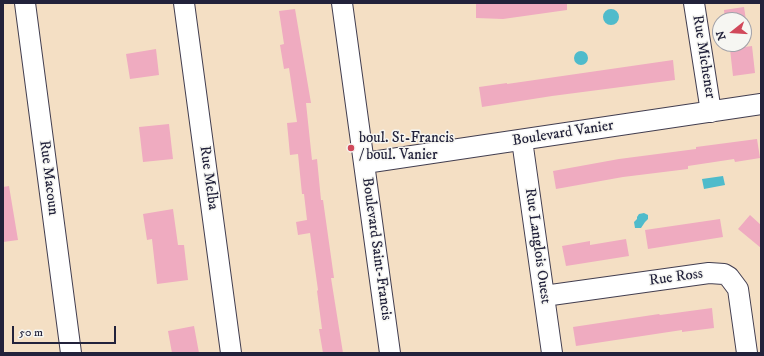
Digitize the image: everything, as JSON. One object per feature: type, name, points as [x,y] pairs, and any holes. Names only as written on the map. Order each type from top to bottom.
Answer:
[{"type":"street","name":"Rue Macoun","points":[[25,3],[71,353]]},
{"type":"street","name":"Rue Melba","points":[[184,3],[231,353]]},
{"type":"street","name":"Boulevard Saint-Francis","points":[[342,3],[390,353]]},
{"type":"street","name":"Rue Michener","points":[[694,3],[711,112]]},
{"type":"street","name":"Boulevard Vanier","points":[[365,163],[761,104]]},
{"type":"street","name":"Rue Langlois Ouest","points":[[522,140],[552,353]]},
{"type":"street","name":"Rue Ross","points":[[544,296],[718,272],[729,277],[738,289],[748,353]]},
{"type":"water","points":[[611,9],[618,14],[619,17],[614,24],[611,25],[604,20],[603,17],[608,10]]},
{"type":"water","points":[[578,51],[584,51],[588,55],[588,61],[584,65],[578,65],[574,61],[574,55]]},
{"type":"water","points":[[723,176],[725,185],[704,189],[702,179]]},
{"type":"water","points":[[644,213],[648,215],[648,219],[641,228],[635,228],[634,222],[637,217],[639,214]]},
{"type":"building","points":[[476,3],[567,3],[567,10],[503,19],[476,18]]},
{"type":"building","points":[[744,7],[745,12],[724,12],[724,10]]},
{"type":"building","points":[[295,9],[311,103],[306,103],[312,160],[317,159],[321,200],[323,200],[334,278],[331,278],[343,353],[323,353],[319,329],[322,329],[318,290],[310,233],[298,235],[296,222],[307,220],[304,194],[302,194],[298,154],[290,155],[287,123],[297,122],[289,68],[284,69],[280,45],[284,44],[279,11]]},
{"type":"building","points":[[752,46],[755,73],[733,76],[730,52],[752,52]]},
{"type":"building","points":[[156,49],[159,75],[130,79],[126,54]]},
{"type":"building","points":[[673,60],[675,80],[482,107],[479,87]]},
{"type":"building","points":[[169,124],[173,159],[143,162],[139,127]]},
{"type":"building","points":[[757,139],[760,158],[735,162],[734,159],[688,166],[688,169],[623,177],[556,189],[553,171],[619,159]]},
{"type":"building","points":[[9,186],[18,240],[3,242],[3,187]]},
{"type":"building","points":[[173,209],[178,245],[184,245],[188,280],[157,284],[152,239],[147,240],[143,214]]},
{"type":"building","points":[[750,215],[761,225],[761,248],[738,229]]},
{"type":"building","points":[[720,219],[723,237],[648,249],[645,230]]},
{"type":"building","points":[[626,239],[629,256],[566,266],[562,246],[590,241],[590,245]]},
{"type":"building","points":[[712,308],[714,328],[682,332],[682,330],[576,346],[573,327],[659,314]]},
{"type":"building","points":[[194,326],[199,353],[172,353],[168,331]]},
{"type":"place","name":"boul. St-Francis / boul. Vanier","points":[[351,148]]}]
